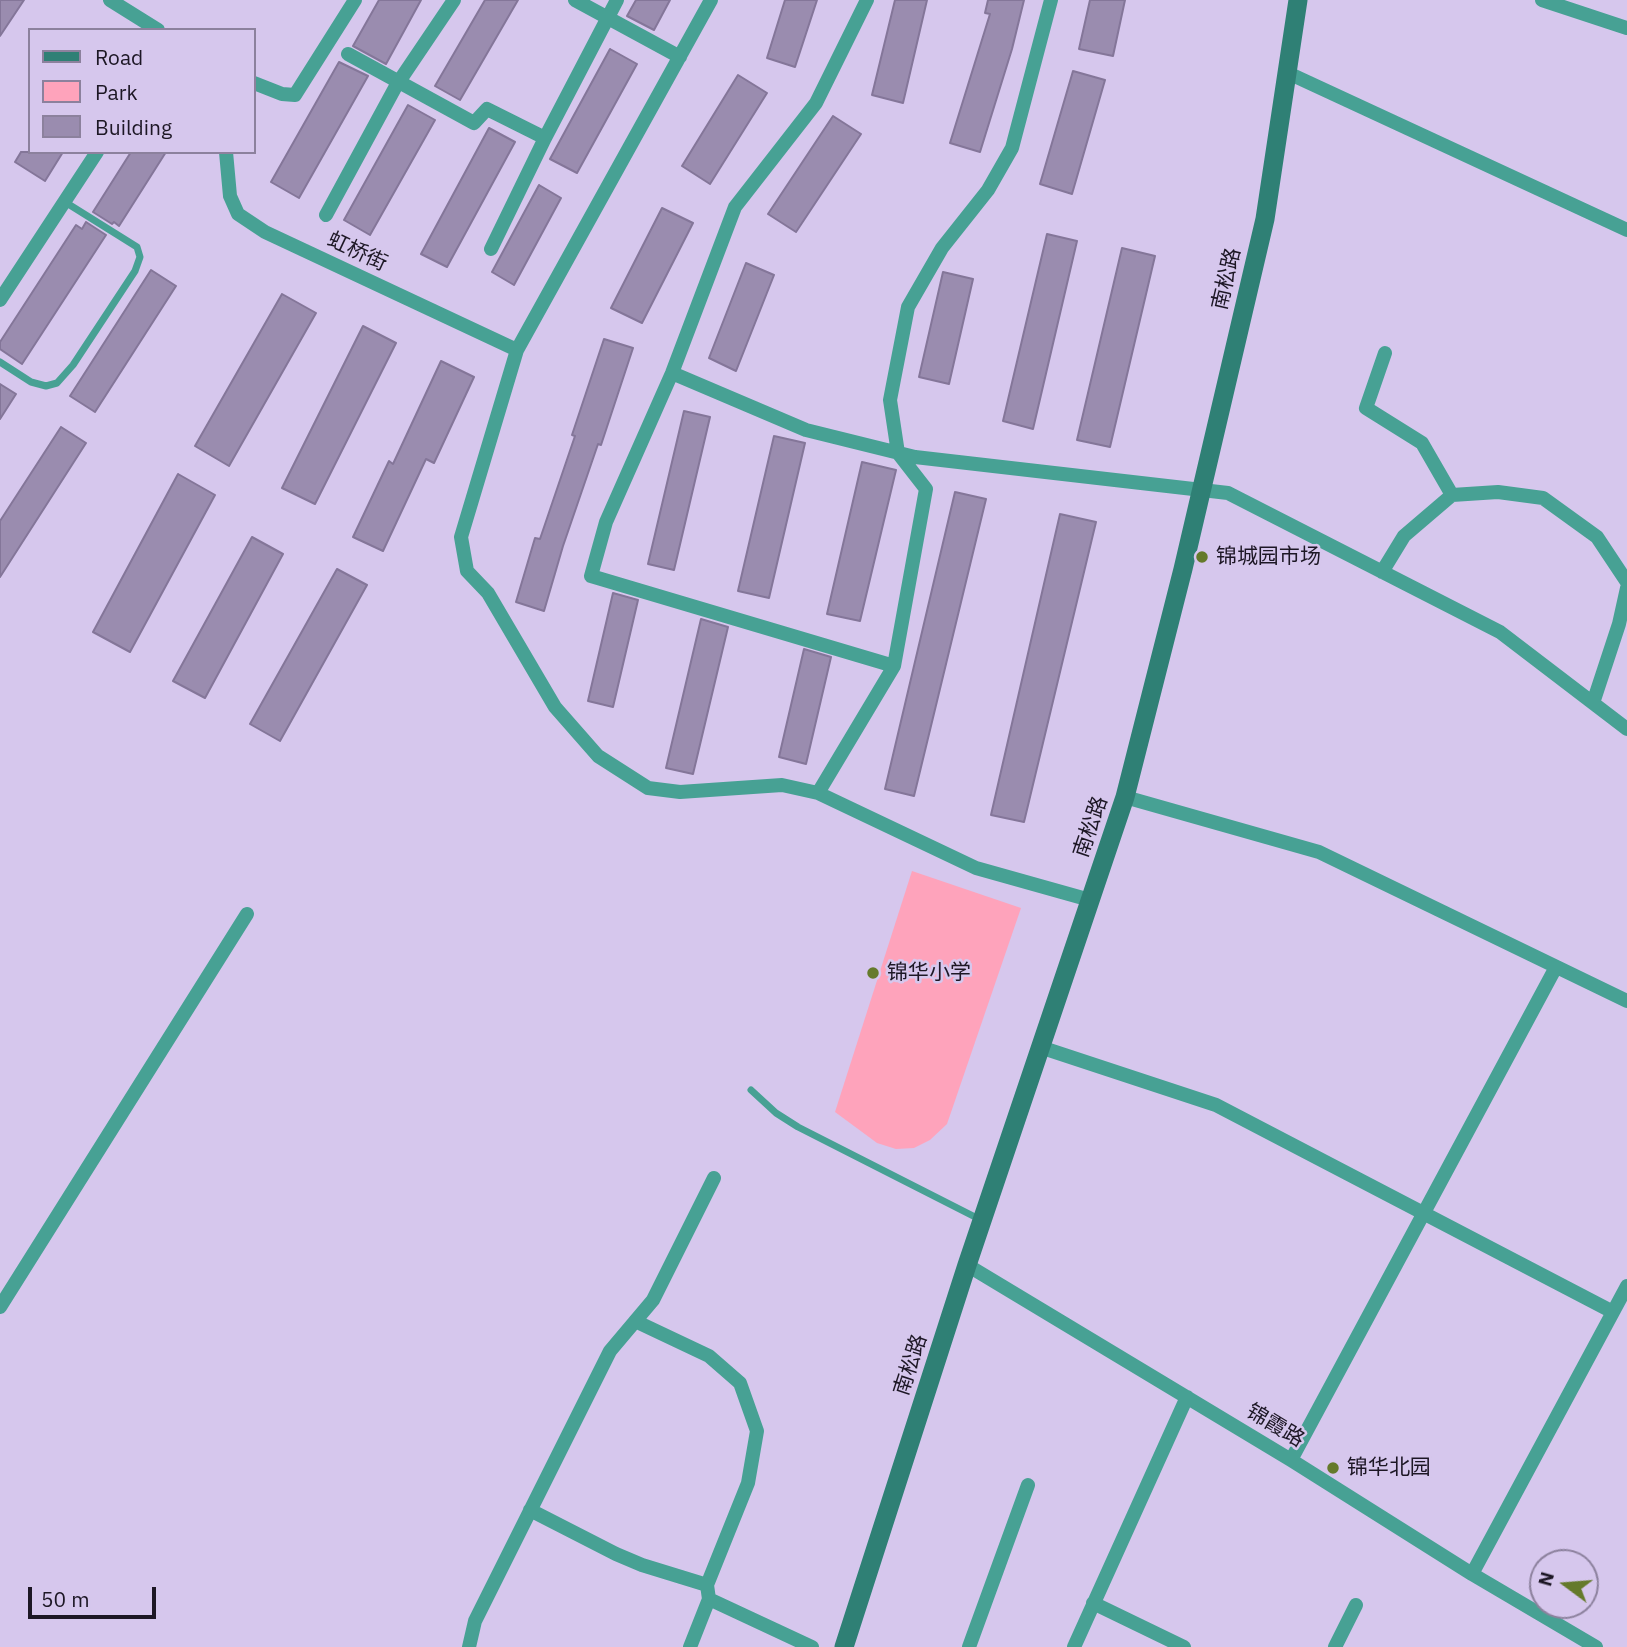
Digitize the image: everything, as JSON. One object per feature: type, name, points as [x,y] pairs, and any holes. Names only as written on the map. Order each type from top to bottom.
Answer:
[{"type":"street","points":[[110,0],[155,28]]},
{"type":"street","points":[[256,84],[282,94],[295,95],[355,0]]},
{"type":"street","points":[[326,215],[399,82],[454,0]]},
{"type":"street","points":[[575,0],[680,57]]},
{"type":"street","points":[[491,249],[617,0]]},
{"type":"street","points":[[711,0],[517,350],[461,537],[467,571],[488,593],[555,707],[598,756],[648,788],[680,792],[782,785],[818,793],[976,867],[1090,901]]},
{"type":"street","points":[[867,0],[816,103],[735,207],[672,373],[606,522],[591,576],[894,666]]},
{"type":"street","points":[[818,793],[894,666],[926,489],[898,453],[890,400],[908,307],[942,248],[988,190],[1012,148],[1051,0]]},
{"type":"street","name":"南松路","points":[[844,1647],[967,1265],[1125,797],[1183,569],[1265,219],[1298,0]]},
{"type":"street","points":[[1542,0],[1627,27]]},
{"type":"street","points":[[348,54],[474,123],[487,108],[545,138]]},
{"type":"street","points":[[1288,73],[1627,230]]},
{"type":"street","points":[[0,300],[96,154]]},
{"type":"street","name":"虹桥街","points":[[226,154],[230,196],[238,214],[265,232],[517,350]]},
{"type":"street","points":[[1385,353],[1366,408],[1422,443],[1452,495]]},
{"type":"street","points":[[672,373],[806,430],[915,457],[1228,493],[1500,632],[1627,729]]},
{"type":"street","points":[[1381,572],[1404,536],[1452,495],[1497,492],[1543,498],[1597,537],[1627,589],[1619,624],[1593,703]]},
{"type":"street","points":[[1125,797],[1319,852],[1627,1001]]},
{"type":"street","points":[[0,1307],[247,914]]},
{"type":"street","points":[[1291,1460],[1556,967]]},
{"type":"street","points":[[1041,1047],[1216,1105],[1613,1312]]},
{"type":"street","points":[[469,1647],[475,1621],[610,1351],[653,1300],[715,1178]]},
{"type":"street","name":"锦霞路","points":[[967,1265],[1596,1647]]},
{"type":"street","points":[[1472,1574],[1627,1286]]},
{"type":"street","points":[[635,1321],[709,1356],[740,1383],[757,1431],[748,1483],[690,1647]]},
{"type":"street","points":[[1074,1647],[1187,1397]]},
{"type":"street","points":[[969,1647],[1028,1485]]},
{"type":"street","points":[[530,1510],[616,1554],[708,1592],[813,1647]]},
{"type":"street","points":[[1093,1603],[1184,1647]]},
{"type":"street","points":[[1335,1647],[1356,1605]]},
{"type":"lane","points":[[0,362],[31,382],[46,386],[57,383],[74,365],[135,271],[139,257],[137,247],[64,202]]},
{"type":"lane","points":[[751,1090],[775,1113],[798,1127],[982,1221]]},
{"type":"green space","points":[[912,871],[1021,908],[947,1124],[930,1140],[914,1148],[896,1149],[877,1143],[835,1112]]},
{"type":"building","points":[[0,0],[24,0],[0,36]]},
{"type":"building","points":[[379,0],[421,0],[386,64],[353,46]]},
{"type":"building","points":[[485,0],[518,0],[460,100],[435,86]]},
{"type":"building","points":[[636,0],[670,0],[654,30],[627,16]]},
{"type":"building","points":[[785,0],[817,0],[795,67],[767,58]]},
{"type":"building","points":[[895,0],[927,0],[903,103],[872,95]]},
{"type":"building","points":[[988,0],[1024,0],[980,152],[950,143],[990,14],[985,13]]},
{"type":"building","points":[[1090,0],[1125,0],[1113,56],[1079,49]]},
{"type":"building","points":[[610,49],[637,64],[577,173],[550,159]]},
{"type":"building","points":[[339,62],[368,76],[299,198],[271,182]]},
{"type":"building","points":[[1073,71],[1105,80],[1072,194],[1040,184]]},
{"type":"building","points":[[738,75],[767,93],[710,184],[682,166]]},
{"type":"building","points":[[408,105],[435,120],[370,235],[344,220]]},
{"type":"building","points":[[833,116],[861,134],[796,232],[768,214]]},
{"type":"building","points":[[489,128],[515,142],[447,267],[421,254]]},
{"type":"building","points":[[21,152],[62,154],[45,181],[15,162]]},
{"type":"building","points":[[130,154],[165,154],[119,226],[93,212]]},
{"type":"building","points":[[539,185],[561,198],[514,285],[492,272]]},
{"type":"building","points":[[662,208],[693,223],[642,323],[611,308]]},
{"type":"building","points":[[86,222],[106,235],[22,364],[0,349],[0,342],[76,225],[82,229]]},
{"type":"building","points":[[1047,234],[1077,241],[1033,429],[1003,421]]},
{"type":"building","points":[[1122,248],[1155,256],[1110,447],[1077,440]]},
{"type":"building","points":[[746,263],[774,275],[736,371],[709,358]]},
{"type":"building","points":[[151,270],[176,286],[95,412],[70,396]]},
{"type":"building","points":[[943,272],[973,279],[949,384],[919,377]]},
{"type":"building","points":[[282,294],[316,313],[229,466],[195,446]]},
{"type":"building","points":[[363,326],[396,343],[315,504],[282,488]]},
{"type":"building","points":[[604,339],[633,348],[601,445],[598,444],[563,546],[544,611],[516,602],[535,538],[540,539],[575,436],[572,435]]},
{"type":"building","points":[[441,361],[474,377],[434,463],[426,459],[383,551],[353,537],[389,461],[393,464]]},
{"type":"building","points":[[0,384],[16,394],[0,419]]},
{"type":"building","points":[[684,411],[710,417],[674,570],[648,564]]},
{"type":"building","points":[[61,427],[86,443],[0,577],[0,521]]},
{"type":"building","points":[[774,436],[805,443],[769,598],[738,591]]},
{"type":"building","points":[[862,462],[896,470],[860,621],[827,614]]},
{"type":"building","points":[[178,474],[215,495],[130,652],[93,632]]},
{"type":"building","points":[[955,492],[986,499],[914,796],[885,789]]},
{"type":"building","points":[[1060,514],[1096,522],[1024,822],[991,815]]},
{"type":"building","points":[[252,537],[283,554],[205,698],[173,681]]},
{"type":"building","points":[[337,569],[367,585],[280,741],[250,724]]},
{"type":"building","points":[[613,593],[638,600],[613,707],[588,701]]},
{"type":"building","points":[[701,619],[728,627],[693,774],[666,768]]},
{"type":"building","points":[[804,649],[831,657],[806,764],[779,757]]},
{"type":"place","name":"锦城园市场","points":[[1202,557]]},
{"type":"place","name":"锦华小学","points":[[873,973]]},
{"type":"place","name":"锦华北园","points":[[1333,1468]]}]
